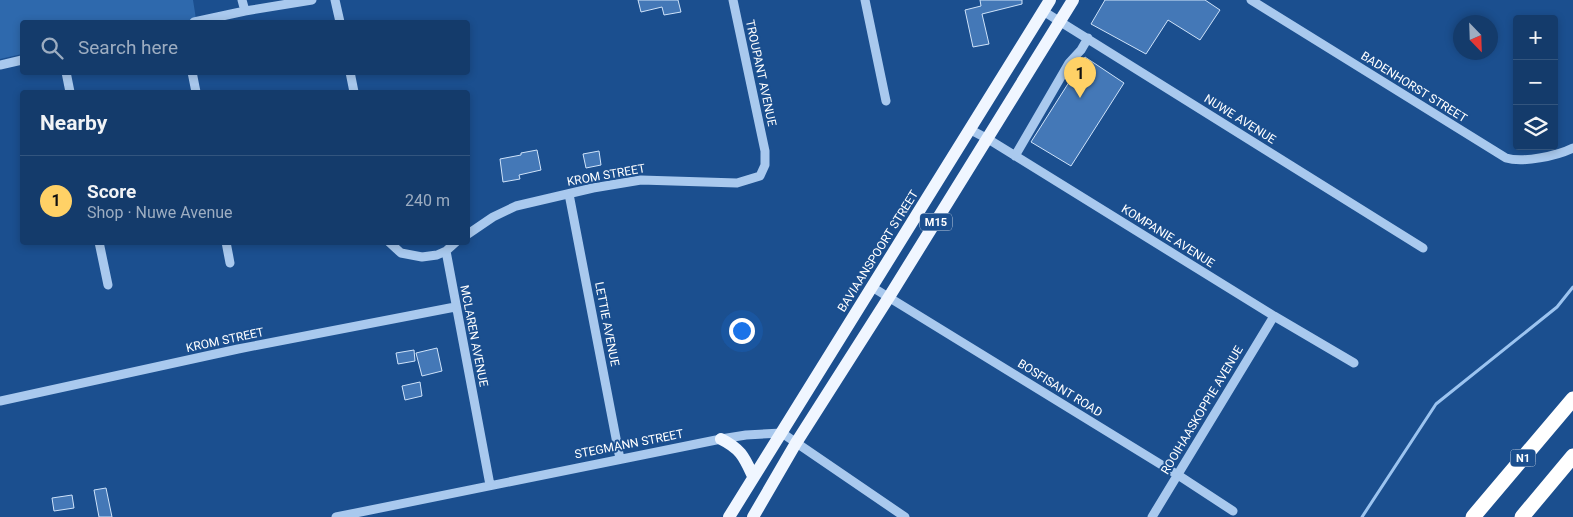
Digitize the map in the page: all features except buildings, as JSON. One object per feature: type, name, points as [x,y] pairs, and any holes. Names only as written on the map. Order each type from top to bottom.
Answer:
[{"type":"highway","name":"N1","points":[[1473,517],[1573,399]]},
{"type":"highway","points":[[1522,517],[1573,456]]},
{"type":"main road","name":"M15","points":[[753,517],[796,443],[1074,0]]},
{"type":"main road","name":"BAVIAANSPOORT STREET","points":[[729,517],[1046,6]]},
{"type":"main road","points":[[721,439],[738,448],[753,476]]},
{"type":"street","points":[[242,0],[244,11]]},
{"type":"street","points":[[203,20],[312,0]]},
{"type":"street","points":[[335,0],[340,20]]},
{"type":"street","name":"TROUPANT AVENUE","points":[[733,0],[765,151]]},
{"type":"street","points":[[865,0],[886,101]]},
{"type":"street","name":"BADENHORST STREET","points":[[1251,0],[1506,158],[1521,161],[1573,148]]},
{"type":"street","name":"NUWE AVENUE","points":[[1046,6],[1061,21],[1423,248]]},
{"type":"street","points":[[1015,156],[1069,63],[1081,50],[1088,38]]},
{"type":"street","points":[[0,65],[20,60]]},
{"type":"street","points":[[67,75],[70,90]]},
{"type":"street","points":[[193,75],[196,90]]},
{"type":"street","points":[[351,75],[354,90]]},
{"type":"street","name":"KOMPANIE AVENUE","points":[[969,129],[1274,316],[1354,362]]},
{"type":"street","name":"KROM STREET","points":[[470,233],[493,217],[516,206],[640,180],[737,183],[760,176],[765,165],[765,151]]},
{"type":"street","name":"LETTIE AVENUE","points":[[568,194],[620,459]]},
{"type":"street","points":[[100,245],[108,285]]},
{"type":"street","points":[[227,245],[230,262]]},
{"type":"street","points":[[392,245],[401,253],[422,257],[437,255],[453,245]]},
{"type":"street","name":"MCLAREN AVENUE","points":[[446,251],[455,307],[490,485]]},
{"type":"street","name":"BOSFISANT ROAD","points":[[872,287],[1178,475],[1233,511]]},
{"type":"street","name":"KROM STREET","points":[[0,401],[238,349],[455,307]]},
{"type":"street","name":"ROOIHAASKOPPIE AVENUE","points":[[1152,517],[1274,316]]},
{"type":"street","points":[[782,433],[905,517]]},
{"type":"street","name":"STEGMANN STREET","points":[[336,517],[721,439],[746,435],[782,433]]},
{"type":"shaded area","points":[[0,0],[193,0],[196,19],[190,20],[20,20],[20,54],[0,59]]},
{"type":"waterway","points":[[1362,517],[1436,404],[1557,307],[1573,287]]},
{"type":"place","name":"Score","points":[[1080,98]]}]
